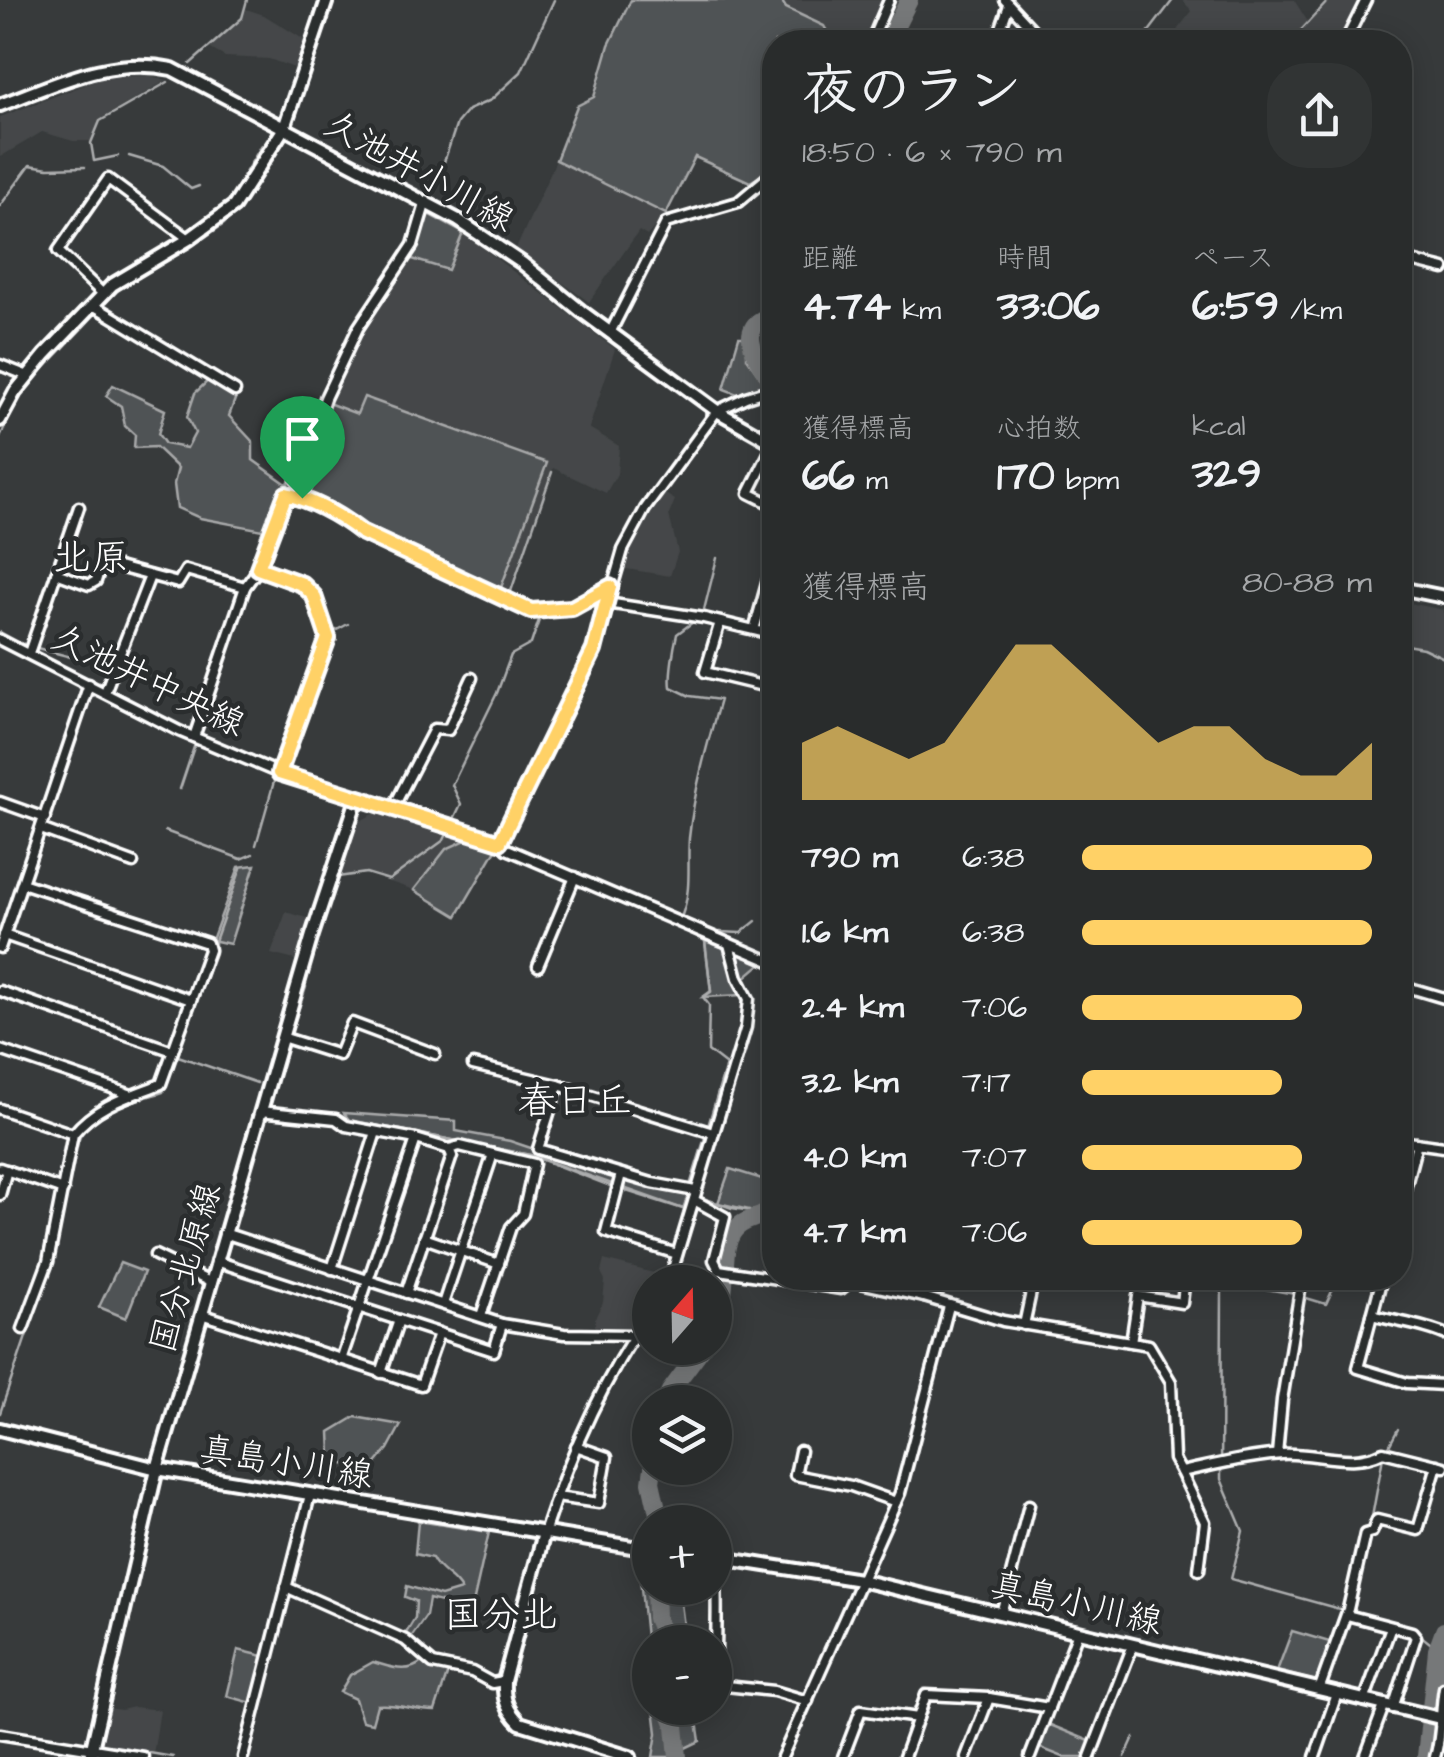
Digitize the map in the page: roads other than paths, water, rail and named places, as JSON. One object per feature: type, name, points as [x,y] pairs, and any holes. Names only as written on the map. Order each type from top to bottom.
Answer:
[{"type":"street","points":[[0,420],[28,376],[97,308],[103,294],[234,206],[295,104],[327,0]]},
{"type":"street","points":[[876,30],[890,0]]},
{"type":"street","points":[[1352,30],[1366,0]]},
{"type":"street","points":[[999,30],[1007,3]]},
{"type":"street","points":[[1007,3],[1033,30]]},
{"type":"street","name":"久池井小川線","points":[[0,104],[104,67],[152,65],[172,69],[426,201],[522,263],[717,411],[762,436]]},
{"type":"street","points":[[103,294],[58,251],[108,180],[189,239]]},
{"type":"street","points":[[610,332],[666,222],[738,202],[762,181]]},
{"type":"street","points":[[302,498],[306,486],[297,480],[326,398],[358,328],[413,245],[426,201]]},
{"type":"street","points":[[1412,261],[1444,269]]},
{"type":"street","points":[[97,308],[235,391]]},
{"type":"street","points":[[0,366],[28,376]]},
{"type":"street","points":[[500,842],[594,650],[623,550],[645,509],[717,411],[762,392]]},
{"type":"street","points":[[762,467],[749,493],[762,500]]},
{"type":"street","points":[[194,737],[245,587],[258,568],[286,494],[302,498],[361,532],[531,611],[572,608],[610,587]]},
{"type":"street","points":[[29,654],[79,507]]},
{"type":"street","points":[[56,573],[89,585],[107,564],[178,583],[186,570],[245,587]]},
{"type":"street","points":[[258,568],[302,584],[314,596],[328,638],[279,773]]},
{"type":"street","points":[[104,692],[150,576]]},
{"type":"street","points":[[1412,590],[1444,597]]},
{"type":"street","points":[[754,630],[762,601]]},
{"type":"street","points":[[606,603],[762,632]]},
{"type":"street","points":[[720,622],[705,672],[762,686]]},
{"type":"street","name":"久池井中央線","points":[[0,640],[194,737],[279,773],[500,842],[507,849],[762,958]]},
{"type":"street","points":[[393,808],[434,729],[448,730],[472,678]]},
{"type":"street","points":[[0,948],[90,684]]},
{"type":"street","name":"国分北原線","points":[[90,1753],[158,1469],[216,1260],[357,799]]},
{"type":"street","points":[[0,802],[45,818]]},
{"type":"street","points":[[41,829],[133,863]]},
{"type":"street","points":[[538,966],[575,876]]},
{"type":"street","points":[[22,883],[207,942],[209,950],[161,1084],[104,1105],[86,1118],[74,1134],[48,1262],[23,1328]]},
{"type":"street","points":[[4,935],[191,1000]]},
{"type":"street","points":[[674,1265],[746,1028],[750,1000],[738,978],[729,944]]},
{"type":"street","points":[[1412,989],[1444,998]]},
{"type":"street","points":[[0,992],[173,1051]]},
{"type":"street","points":[[282,1037],[339,1055],[352,1023],[435,1054]]},
{"type":"street","points":[[0,1050],[132,1095]]},
{"type":"street","points":[[473,1065],[558,1085],[713,1133]]},
{"type":"street","points":[[558,1085],[538,1149],[694,1196],[725,1216],[714,1260],[718,1270],[762,1277]]},
{"type":"street","points":[[0,1109],[74,1134]]},
{"type":"street","points":[[260,1112],[336,1119],[346,1126],[449,1150],[460,1146],[534,1164],[522,1214],[511,1227],[481,1316]]},
{"type":"street","points":[[332,1269],[376,1132]]},
{"type":"street","points":[[341,1360],[416,1140]]},
{"type":"street","points":[[1412,1143],[1444,1147]]},
{"type":"street","points":[[1412,1163],[1417,1144]]},
{"type":"street","points":[[406,1293],[452,1156],[449,1150]]},
{"type":"street","points":[[442,1304],[494,1154]]},
{"type":"street","points":[[0,1195],[4,1169],[62,1190]]},
{"type":"street","points":[[621,1174],[606,1232],[678,1254]]},
{"type":"street","points":[[224,1233],[502,1324],[564,1334],[632,1334]]},
{"type":"street","points":[[424,1238],[499,1264]]},
{"type":"street","points":[[155,1256],[210,1282]]},
{"type":"street","points":[[216,1260],[494,1351],[502,1324]]},
{"type":"street","points":[[894,1290],[1024,1325],[1149,1345],[1171,1382],[1174,1460],[1206,1522],[1200,1570]]},
{"type":"street","points":[[924,1297],[926,1290]]},
{"type":"street","points":[[1024,1325],[1031,1290]]},
{"type":"street","points":[[1131,1342],[1138,1296],[1182,1303],[1184,1290]]},
{"type":"street","points":[[1277,1454],[1301,1290]]},
{"type":"street","points":[[1379,1290],[1358,1368],[1407,1383],[1444,1386]]},
{"type":"street","points":[[782,1757],[896,1502],[949,1306]]},
{"type":"street","points":[[201,1314],[421,1385],[440,1333]]},
{"type":"street","points":[[1372,1315],[1410,1326],[1424,1325],[1444,1334]]},
{"type":"street","points":[[381,1372],[399,1320]]},
{"type":"street","points":[[630,1757],[520,1723],[508,1712],[503,1694],[556,1497],[576,1446],[632,1338]]},
{"type":"street","name":"真島小川線","points":[[0,1429],[158,1469],[632,1547]]},
{"type":"street","points":[[556,1497],[599,1503],[607,1458],[576,1446]]},
{"type":"street","points":[[800,1451],[795,1475],[851,1486],[896,1502]]},
{"type":"street","points":[[1181,1472],[1277,1454],[1310,1453],[1368,1460],[1386,1452],[1440,1466],[1418,1530],[1377,1520],[1368,1533],[1347,1612],[1319,1690]]},
{"type":"street","points":[[243,1757],[310,1495]]},
{"type":"street","points":[[1002,1614],[1029,1505]]},
{"type":"street","name":"真島小川線","points":[[732,1558],[860,1580],[1442,1719]]},
{"type":"street","points":[[286,1587],[405,1640],[433,1664],[472,1672],[492,1684],[504,1682]]},
{"type":"street","points":[[717,1605],[716,1685],[774,1691],[808,1700]]},
{"type":"street","points":[[1347,1612],[1412,1632],[1416,1637],[1366,1757]]},
{"type":"street","points":[[1364,1701],[1391,1627]]},
{"type":"street","points":[[1030,1757],[1078,1632]]},
{"type":"street","points":[[1094,1756],[1133,1645]]},
{"type":"street","points":[[1435,1757],[1444,1688]]},
{"type":"street","points":[[1315,1757],[1337,1694]]},
{"type":"street","points":[[904,1757],[926,1695],[989,1698],[1049,1708]]},
{"type":"street","points":[[966,1757],[989,1698]]},
{"type":"street","points":[[844,1757],[860,1710],[918,1718]]},
{"type":"street","points":[[0,1734],[62,1744],[90,1753],[143,1757]]},
{"type":"street","points":[[58,1757],[62,1744]]},
{"type":"waterway","points":[[190,64],[242,18],[247,0]]},
{"type":"waterway","points":[[428,191],[444,162],[457,123],[468,110],[491,100],[521,72],[554,0]]},
{"type":"waterway","points":[[894,30],[909,0]]},
{"type":"waterway","points":[[1150,30],[1173,0]]},
{"type":"waterway","points":[[1301,30],[1329,0]]},
{"type":"waterway","points":[[118,156],[94,161],[91,143],[100,121],[168,82]]},
{"type":"waterway","points":[[242,178],[262,145]]},
{"type":"waterway","points":[[129,156],[163,166],[191,189],[199,186]]},
{"type":"waterway","points":[[0,206],[30,165],[85,167]]},
{"type":"waterway","points":[[0,438],[19,395],[123,285],[224,224],[252,192]]},
{"type":"waterway","points":[[286,489],[324,390],[354,328],[393,268]]},
{"type":"waterway","points":[[762,320],[751,336],[762,366]]},
{"type":"waterway","points":[[538,606],[509,597],[552,472]]},
{"type":"waterway","points":[[257,564],[271,524]]},
{"type":"waterway","points":[[703,614],[717,558]]},
{"type":"waterway","points":[[453,821],[461,804],[452,785],[511,655],[531,644],[540,617]]},
{"type":"waterway","points":[[682,915],[694,803],[720,700],[690,696],[671,687],[677,634],[697,619]]},
{"type":"waterway","points":[[335,631],[348,624]]},
{"type":"waterway","points":[[0,632],[22,644],[71,657]]},
{"type":"waterway","points":[[288,768],[333,645]]},
{"type":"waterway","points":[[1412,646],[1444,658]]},
{"type":"waterway","points":[[180,789],[195,744]]},
{"type":"waterway","points":[[256,845],[275,778]]},
{"type":"waterway","points":[[165,831],[241,859],[253,854]]},
{"type":"waterway","points":[[338,877],[366,873],[389,880],[447,834]]},
{"type":"waterway","points":[[54,1251],[71,1162],[83,1131],[106,1112],[163,1092],[215,953],[215,941],[241,868]]},
{"type":"waterway","points":[[720,932],[741,933],[756,921]]},
{"type":"waterway","points":[[688,932],[705,941],[711,992],[703,997],[709,1005],[708,1051],[726,1065],[708,1126]]},
{"type":"waterway","points":[[290,1035],[306,987]]},
{"type":"waterway","points":[[1412,993],[1444,1002]]},
{"type":"waterway","points":[[280,1064],[286,1046]]},
{"type":"waterway","points":[[178,1056],[257,1083]]},
{"type":"waterway","points":[[349,1120],[530,1155],[613,1187]]},
{"type":"waterway","points":[[691,1182],[706,1134]]},
{"type":"waterway","points":[[620,1189],[683,1209]]},
{"type":"waterway","points":[[703,1198],[758,1212],[762,1218]]},
{"type":"waterway","points":[[725,1265],[729,1238],[734,1231],[762,1215]]},
{"type":"waterway","points":[[0,1413],[46,1278]]},
{"type":"waterway","points":[[1222,1290],[1221,1479],[1243,1531],[1231,1579],[1343,1610]]},
{"type":"waterway","points":[[1272,1290],[1295,1294]]},
{"type":"waterway","points":[[1303,1297],[1326,1304],[1332,1290]]},
{"type":"waterway","points":[[674,1385],[689,1365]]},
{"type":"waterway","points":[[1387,1450],[1398,1429]]},
{"type":"waterway","points":[[1370,1528],[1383,1457]]},
{"type":"waterway","points":[[652,1485],[656,1505]]},
{"type":"waterway","points":[[259,1681],[303,1503]]},
{"type":"waterway","points":[[1354,1611],[1368,1535]]},
{"type":"waterway","points":[[656,1605],[659,1625]]},
{"type":"waterway","points":[[1351,1612],[1408,1629],[1437,1650]]},
{"type":"waterway","points":[[1426,1757],[1437,1650],[1444,1631]]},
{"type":"waterway","points":[[675,1725],[678,1757]]},
{"type":"waterway","points":[[0,1729],[83,1743]]},
{"type":"waterway","points":[[1125,1757],[1134,1737]]},
{"type":"waterway","points":[[103,1745],[173,1757]]},
{"type":"district","name":"北原","points":[[91,559]]},
{"type":"district","name":"春日丘","points":[[575,1102]]},
{"type":"district","name":"国分北","points":[[501,1616]]}]
